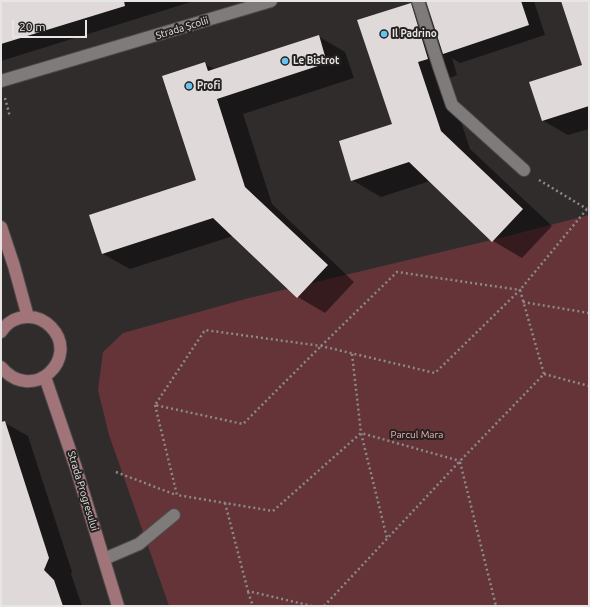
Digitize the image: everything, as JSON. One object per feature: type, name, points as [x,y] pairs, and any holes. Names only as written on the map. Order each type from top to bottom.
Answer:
[{"type":"street","name":"Strada Școlii","points":[[1,82],[271,1]]},
{"type":"street","points":[[418,1],[452,105],[524,170]]},
{"type":"street","points":[[1,227],[14,266],[28,317]]},
{"type":"street","points":[[1,380],[15,379],[36,381],[53,370],[58,361],[60,351],[59,340],[55,331],[48,323],[38,318],[19,318],[10,322],[2,330]]},
{"type":"street","points":[[1,367],[15,379]]},
{"type":"street","name":"Strada Progresului","points":[[45,376],[76,468],[118,606]]},
{"type":"street","points":[[104,559],[139,544],[174,515]]},
{"type":"path","points":[[4,94],[10,117]]},
{"type":"path","points":[[177,495],[155,405],[205,330],[321,346],[435,373],[520,290],[588,210],[524,170]]},
{"type":"path","points":[[155,405],[243,424],[397,272],[520,290]]},
{"type":"path","points":[[520,290],[544,374]]},
{"type":"path","points":[[523,302],[589,313]]},
{"type":"path","points":[[352,354],[361,433],[387,538]]},
{"type":"path","points":[[544,374],[589,386]]},
{"type":"path","points":[[324,606],[544,374]]},
{"type":"path","points":[[361,433],[460,461]]},
{"type":"path","points":[[116,472],[177,495],[273,511],[361,433]]},
{"type":"path","points":[[460,461],[496,606]]},
{"type":"path","points":[[225,503],[253,606]]},
{"type":"path","points":[[248,591],[312,606]]},
{"type":"green space","name":"Parcul Mara","points":[[589,215],[589,606],[169,606],[109,435],[98,390],[103,352],[123,333],[249,298],[504,237]]},
{"type":"building","points":[[1,1],[124,1],[125,6],[1,44]]},
{"type":"building","points":[[426,1],[521,1],[529,25],[443,54]]},
{"type":"building","points":[[561,1],[589,1],[589,106],[542,121],[529,82],[582,65]]},
{"type":"building","points":[[411,3],[428,59],[418,62],[441,131],[523,209],[492,242],[409,162],[351,181],[339,141],[392,124],[357,20]]},
{"type":"building","points":[[319,35],[327,63],[217,99],[245,187],[328,265],[297,298],[213,218],[102,254],[89,215],[196,180],[162,76],[205,62],[208,71]]},
{"type":"building","points":[[5,421],[49,558],[44,570],[54,580],[63,606],[1,606],[1,422]]},
{"type":"place","name":"Il Padrino","points":[[384,34]]},
{"type":"place","name":"Le Bistrot","points":[[285,61]]},
{"type":"place","name":"Profi","points":[[189,86]]}]
